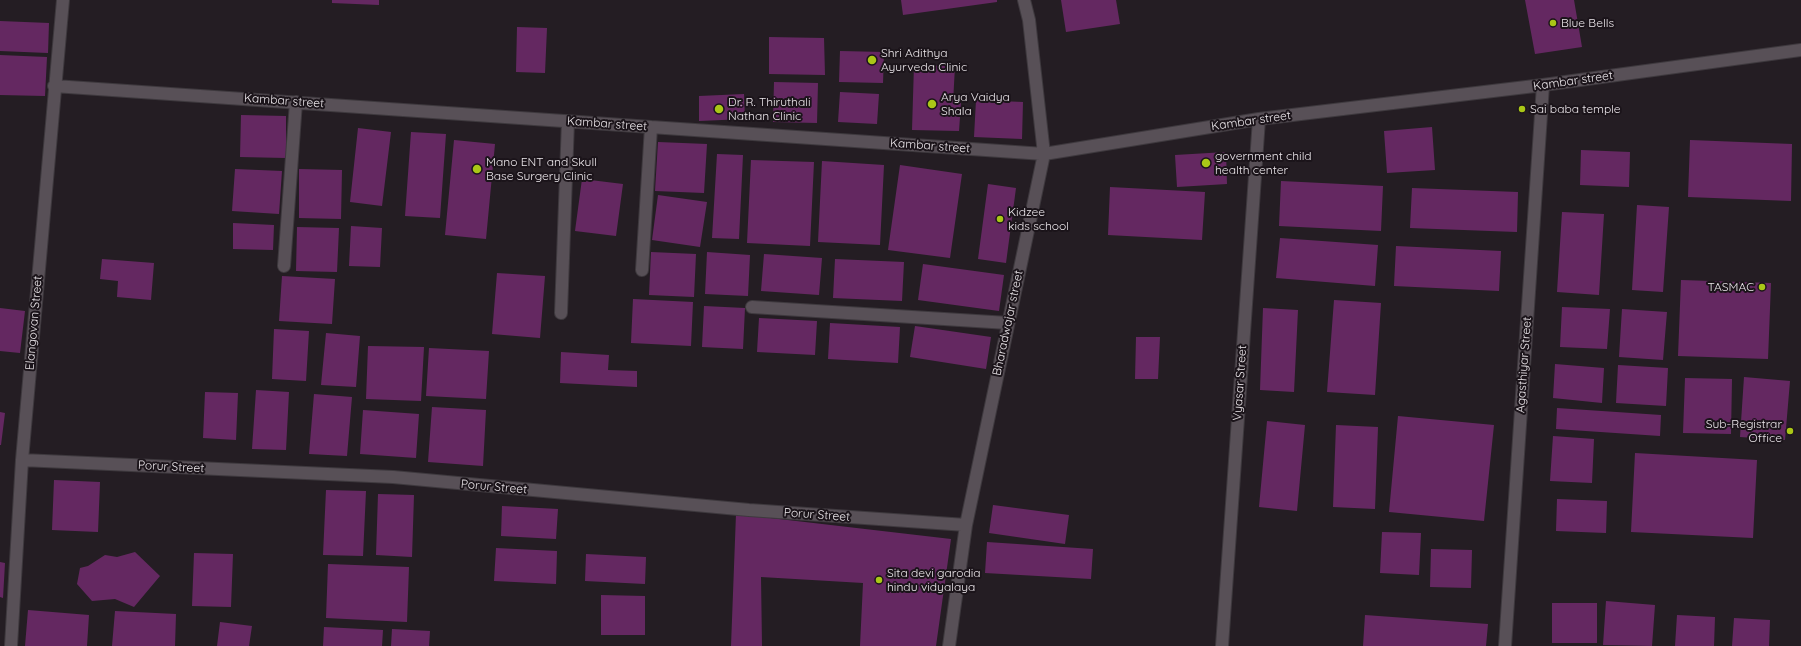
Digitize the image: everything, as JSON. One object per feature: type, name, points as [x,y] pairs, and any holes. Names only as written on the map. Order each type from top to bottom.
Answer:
[{"type":"street","name":"Elangovan Street","points":[[11,646],[22,460],[54,86],[63,0]]},
{"type":"street","name":"Bharadwajar street","points":[[949,646],[966,525],[1044,154],[1029,20],[1024,0]]},
{"type":"street","name":"Kambar street","points":[[54,86],[1044,154],[1258,119],[1543,85],[1801,50]]},
{"type":"street","name":"Agasthiyar Street","points":[[1504,646],[1543,85]]},
{"type":"street","points":[[284,266],[296,102]]},
{"type":"street","name":"Vyasar Street","points":[[1222,646],[1258,119]]},
{"type":"street","points":[[561,313],[568,121]]},
{"type":"street","points":[[642,270],[651,127]]},
{"type":"street","points":[[752,307],[1008,323]]},
{"type":"street","name":"Porur Street","points":[[22,460],[393,477],[749,510],[966,525]]},
{"type":"building","points":[[332,0],[379,0],[379,5],[332,3]]},
{"type":"building","points":[[901,0],[997,0],[997,2],[903,15]]},
{"type":"building","points":[[1061,0],[1116,0],[1120,24],[1066,32]]},
{"type":"building","name":"Blue Bells","points":[[1525,0],[1574,0],[1582,47],[1535,54]]},
{"type":"building","points":[[0,21],[49,23],[48,53],[0,51]]},
{"type":"building","points":[[517,27],[547,28],[545,73],[516,72]]},
{"type":"building","points":[[769,37],[824,38],[825,75],[769,74]]},
{"type":"building","points":[[840,51],[884,52],[883,83],[839,82]]},
{"type":"building","points":[[0,55],[47,57],[45,96],[0,95]]},
{"type":"building","points":[[914,65],[955,66],[953,103],[961,103],[959,131],[912,130]]},
{"type":"building","points":[[774,82],[818,83],[817,123],[773,122]]},
{"type":"building","points":[[840,92],[879,94],[877,124],[838,122]]},
{"type":"building","points":[[744,94],[745,119],[699,121],[699,96]]},
{"type":"building","points":[[976,100],[1023,102],[1022,139],[974,137]]},
{"type":"building","points":[[241,115],[286,116],[286,158],[240,157]]},
{"type":"building","points":[[1432,127],[1435,170],[1387,173],[1384,131]]},
{"type":"building","points":[[358,128],[391,132],[382,206],[350,202]]},
{"type":"building","points":[[411,132],[446,134],[440,218],[405,216]]},
{"type":"building","points":[[454,140],[495,144],[486,239],[445,235]]},
{"type":"building","points":[[1690,140],[1792,144],[1791,201],[1688,197]]},
{"type":"building","points":[[658,142],[707,144],[704,193],[655,191]]},
{"type":"building","points":[[1581,150],[1630,152],[1629,187],[1580,185]]},
{"type":"building","points":[[1226,152],[1227,184],[1177,187],[1175,155]]},
{"type":"building","points":[[717,154],[743,155],[739,239],[712,238]]},
{"type":"building","points":[[751,160],[814,162],[810,246],[747,243]]},
{"type":"building","points":[[822,161],[884,165],[880,245],[818,242]]},
{"type":"building","points":[[900,165],[962,174],[950,258],[888,250]]},
{"type":"building","points":[[235,169],[282,171],[279,214],[232,211]]},
{"type":"building","points":[[299,169],[342,170],[341,219],[299,218]]},
{"type":"building","points":[[582,179],[623,184],[616,236],[575,231]]},
{"type":"building","points":[[1281,181],[1383,186],[1381,231],[1279,226]]},
{"type":"building","points":[[988,184],[1016,188],[1006,263],[978,259]]},
{"type":"building","points":[[1110,187],[1205,192],[1202,240],[1108,235]]},
{"type":"building","points":[[1412,188],[1518,192],[1517,232],[1410,228]]},
{"type":"building","points":[[658,195],[707,202],[700,247],[652,240]]},
{"type":"building","points":[[1637,205],[1669,207],[1663,292],[1632,290]]},
{"type":"building","points":[[1562,212],[1604,214],[1599,295],[1557,292]]},
{"type":"building","points":[[233,223],[274,225],[273,250],[233,249]]},
{"type":"building","points":[[351,226],[382,228],[380,267],[349,266]]},
{"type":"building","points":[[297,227],[339,228],[337,272],[296,271]]},
{"type":"building","points":[[1280,238],[1378,245],[1375,286],[1276,278]]},
{"type":"building","points":[[1396,246],[1501,251],[1499,291],[1394,286]]},
{"type":"building","points":[[651,252],[696,254],[694,297],[649,295]]},
{"type":"building","points":[[707,252],[750,255],[748,296],[705,294]]},
{"type":"building","points":[[764,254],[822,258],[819,295],[761,291]]},
{"type":"building","points":[[102,259],[154,263],[151,300],[117,297],[118,281],[100,279]]},
{"type":"building","points":[[835,259],[904,262],[902,301],[833,298]]},
{"type":"building","points":[[923,264],[1004,275],[999,311],[918,300]]},
{"type":"building","points":[[497,273],[545,276],[540,338],[492,334]]},
{"type":"building","points":[[282,276],[335,279],[332,324],[279,321]]},
{"type":"building","points":[[1681,280],[1771,283],[1768,359],[1678,356]]},
{"type":"building","points":[[633,299],[693,302],[691,346],[631,343]]},
{"type":"building","points":[[1334,300],[1381,303],[1375,395],[1327,392]]},
{"type":"building","points":[[704,306],[745,308],[743,349],[702,347]]},
{"type":"building","points":[[1562,307],[1610,309],[1607,349],[1560,347]]},
{"type":"building","points":[[0,308],[25,311],[20,353],[0,351]]},
{"type":"building","points":[[1263,308],[1298,310],[1294,392],[1260,390]]},
{"type":"building","points":[[1622,309],[1667,312],[1663,360],[1619,357]]},
{"type":"building","points":[[759,318],[817,321],[815,355],[757,352]]},
{"type":"building","points":[[830,323],[900,327],[898,363],[828,359]]},
{"type":"building","points":[[915,326],[991,337],[986,369],[910,357]]},
{"type":"building","points":[[274,329],[309,331],[306,381],[272,379]]},
{"type":"building","points":[[326,333],[360,336],[356,387],[321,385]]},
{"type":"building","points":[[1136,337],[1160,337],[1158,379],[1135,379]]},
{"type":"building","points":[[368,346],[424,347],[421,401],[366,399]]},
{"type":"building","points":[[429,348],[489,351],[486,399],[426,396]]},
{"type":"building","points":[[561,352],[609,355],[608,370],[637,371],[637,387],[560,383]]},
{"type":"building","points":[[1555,364],[1604,368],[1602,403],[1553,398]]},
{"type":"building","points":[[1618,365],[1668,368],[1666,406],[1616,403]]},
{"type":"building","points":[[1744,377],[1790,381],[1785,440],[1740,437]]},
{"type":"building","points":[[1685,378],[1732,379],[1731,434],[1683,433]]},
{"type":"building","points":[[256,390],[289,392],[286,450],[252,449]]},
{"type":"building","points":[[205,392],[238,393],[236,440],[203,438]]},
{"type":"building","points":[[314,394],[352,397],[347,456],[309,454]]},
{"type":"building","points":[[432,407],[486,410],[483,466],[428,462]]},
{"type":"building","points":[[1557,408],[1661,415],[1660,436],[1556,429]]},
{"type":"building","points":[[363,410],[419,414],[416,458],[360,454]]},
{"type":"building","points":[[0,412],[5,413],[1,445],[0,445]]},
{"type":"building","points":[[1398,416],[1494,425],[1484,521],[1389,512]]},
{"type":"building","points":[[1267,421],[1305,425],[1297,511],[1259,507]]},
{"type":"building","points":[[1336,425],[1378,427],[1375,509],[1333,507]]},
{"type":"building","points":[[1553,436],[1594,439],[1592,483],[1550,481]]},
{"type":"building","points":[[1635,453],[1757,460],[1753,538],[1631,532]]},
{"type":"building","points":[[54,480],[100,482],[98,532],[52,530]]},
{"type":"building","points":[[326,490],[366,491],[363,556],[323,555]]},
{"type":"building","points":[[378,494],[414,495],[412,557],[376,555]]},
{"type":"building","points":[[1557,499],[1607,501],[1606,533],[1556,531]]},
{"type":"building","points":[[993,505],[1069,515],[1065,544],[989,533]]},
{"type":"building","points":[[502,506],[558,509],[556,539],[501,536]]},
{"type":"building","name":"Sita devi garodia hindu vidyalaya","points":[[736,514],[951,539],[936,646],[860,646],[863,583],[761,577],[762,646],[731,646]]},
{"type":"building","points":[[1382,532],[1421,533],[1419,575],[1380,573]]},
{"type":"building","points":[[987,542],[1093,549],[1091,579],[985,573]]},
{"type":"building","points":[[496,548],[557,551],[556,584],[494,581]]},
{"type":"building","points":[[1431,549],[1472,550],[1471,588],[1430,587]]},
{"type":"building","points":[[135,552],[160,576],[134,607],[115,599],[92,601],[77,584],[80,568],[88,566],[105,555],[117,557]]},
{"type":"building","points":[[194,553],[233,554],[231,607],[192,606]]},
{"type":"building","points":[[586,554],[646,557],[645,584],[585,581]]},
{"type":"building","points":[[0,562],[5,563],[3,598],[0,597]]},
{"type":"building","points":[[328,564],[409,567],[407,622],[326,618]]},
{"type":"building","points":[[601,595],[645,596],[645,635],[601,635]]},
{"type":"building","points":[[1606,601],[1655,605],[1652,646],[1603,645]]},
{"type":"building","points":[[1552,603],[1597,603],[1597,643],[1552,643]]},
{"type":"building","points":[[28,610],[89,615],[87,646],[25,646]]},
{"type":"building","points":[[115,611],[176,614],[175,646],[112,646]]},
{"type":"building","points":[[1365,615],[1488,624],[1486,646],[1363,646]]},
{"type":"building","points":[[1677,615],[1715,617],[1714,646],[1675,646]]},
{"type":"building","points":[[1734,618],[1770,620],[1769,646],[1732,646]]},
{"type":"building","points":[[220,622],[252,626],[249,646],[217,646]]},
{"type":"building","points":[[324,627],[383,630],[382,646],[323,646]]},
{"type":"building","points":[[392,629],[430,631],[429,646],[391,646]]},
{"type":"place","name":"Blue Bells","points":[[1553,23]]},
{"type":"place","name":"Shri Adithya Ayurveda Clinic","points":[[872,60]]},
{"type":"place","name":"Arya Vaidya Shala","points":[[932,104]]},
{"type":"place","name":"Dr. R. Thiruthali Nathan Clinic","points":[[719,109]]},
{"type":"place","name":"Sai baba temple","points":[[1522,109]]},
{"type":"place","name":"government child health center","points":[[1206,163]]},
{"type":"place","name":"Mano ENT and Skull Base Surgery Clinic","points":[[477,169]]},
{"type":"place","name":"Kidzee kids school","points":[[1000,219]]},
{"type":"place","name":"TASMAC","points":[[1762,287]]},
{"type":"place","name":"Sub-Registrar Office","points":[[1790,431]]},
{"type":"place","name":"Sita devi garodia hindu vidyalaya","points":[[879,580]]}]
